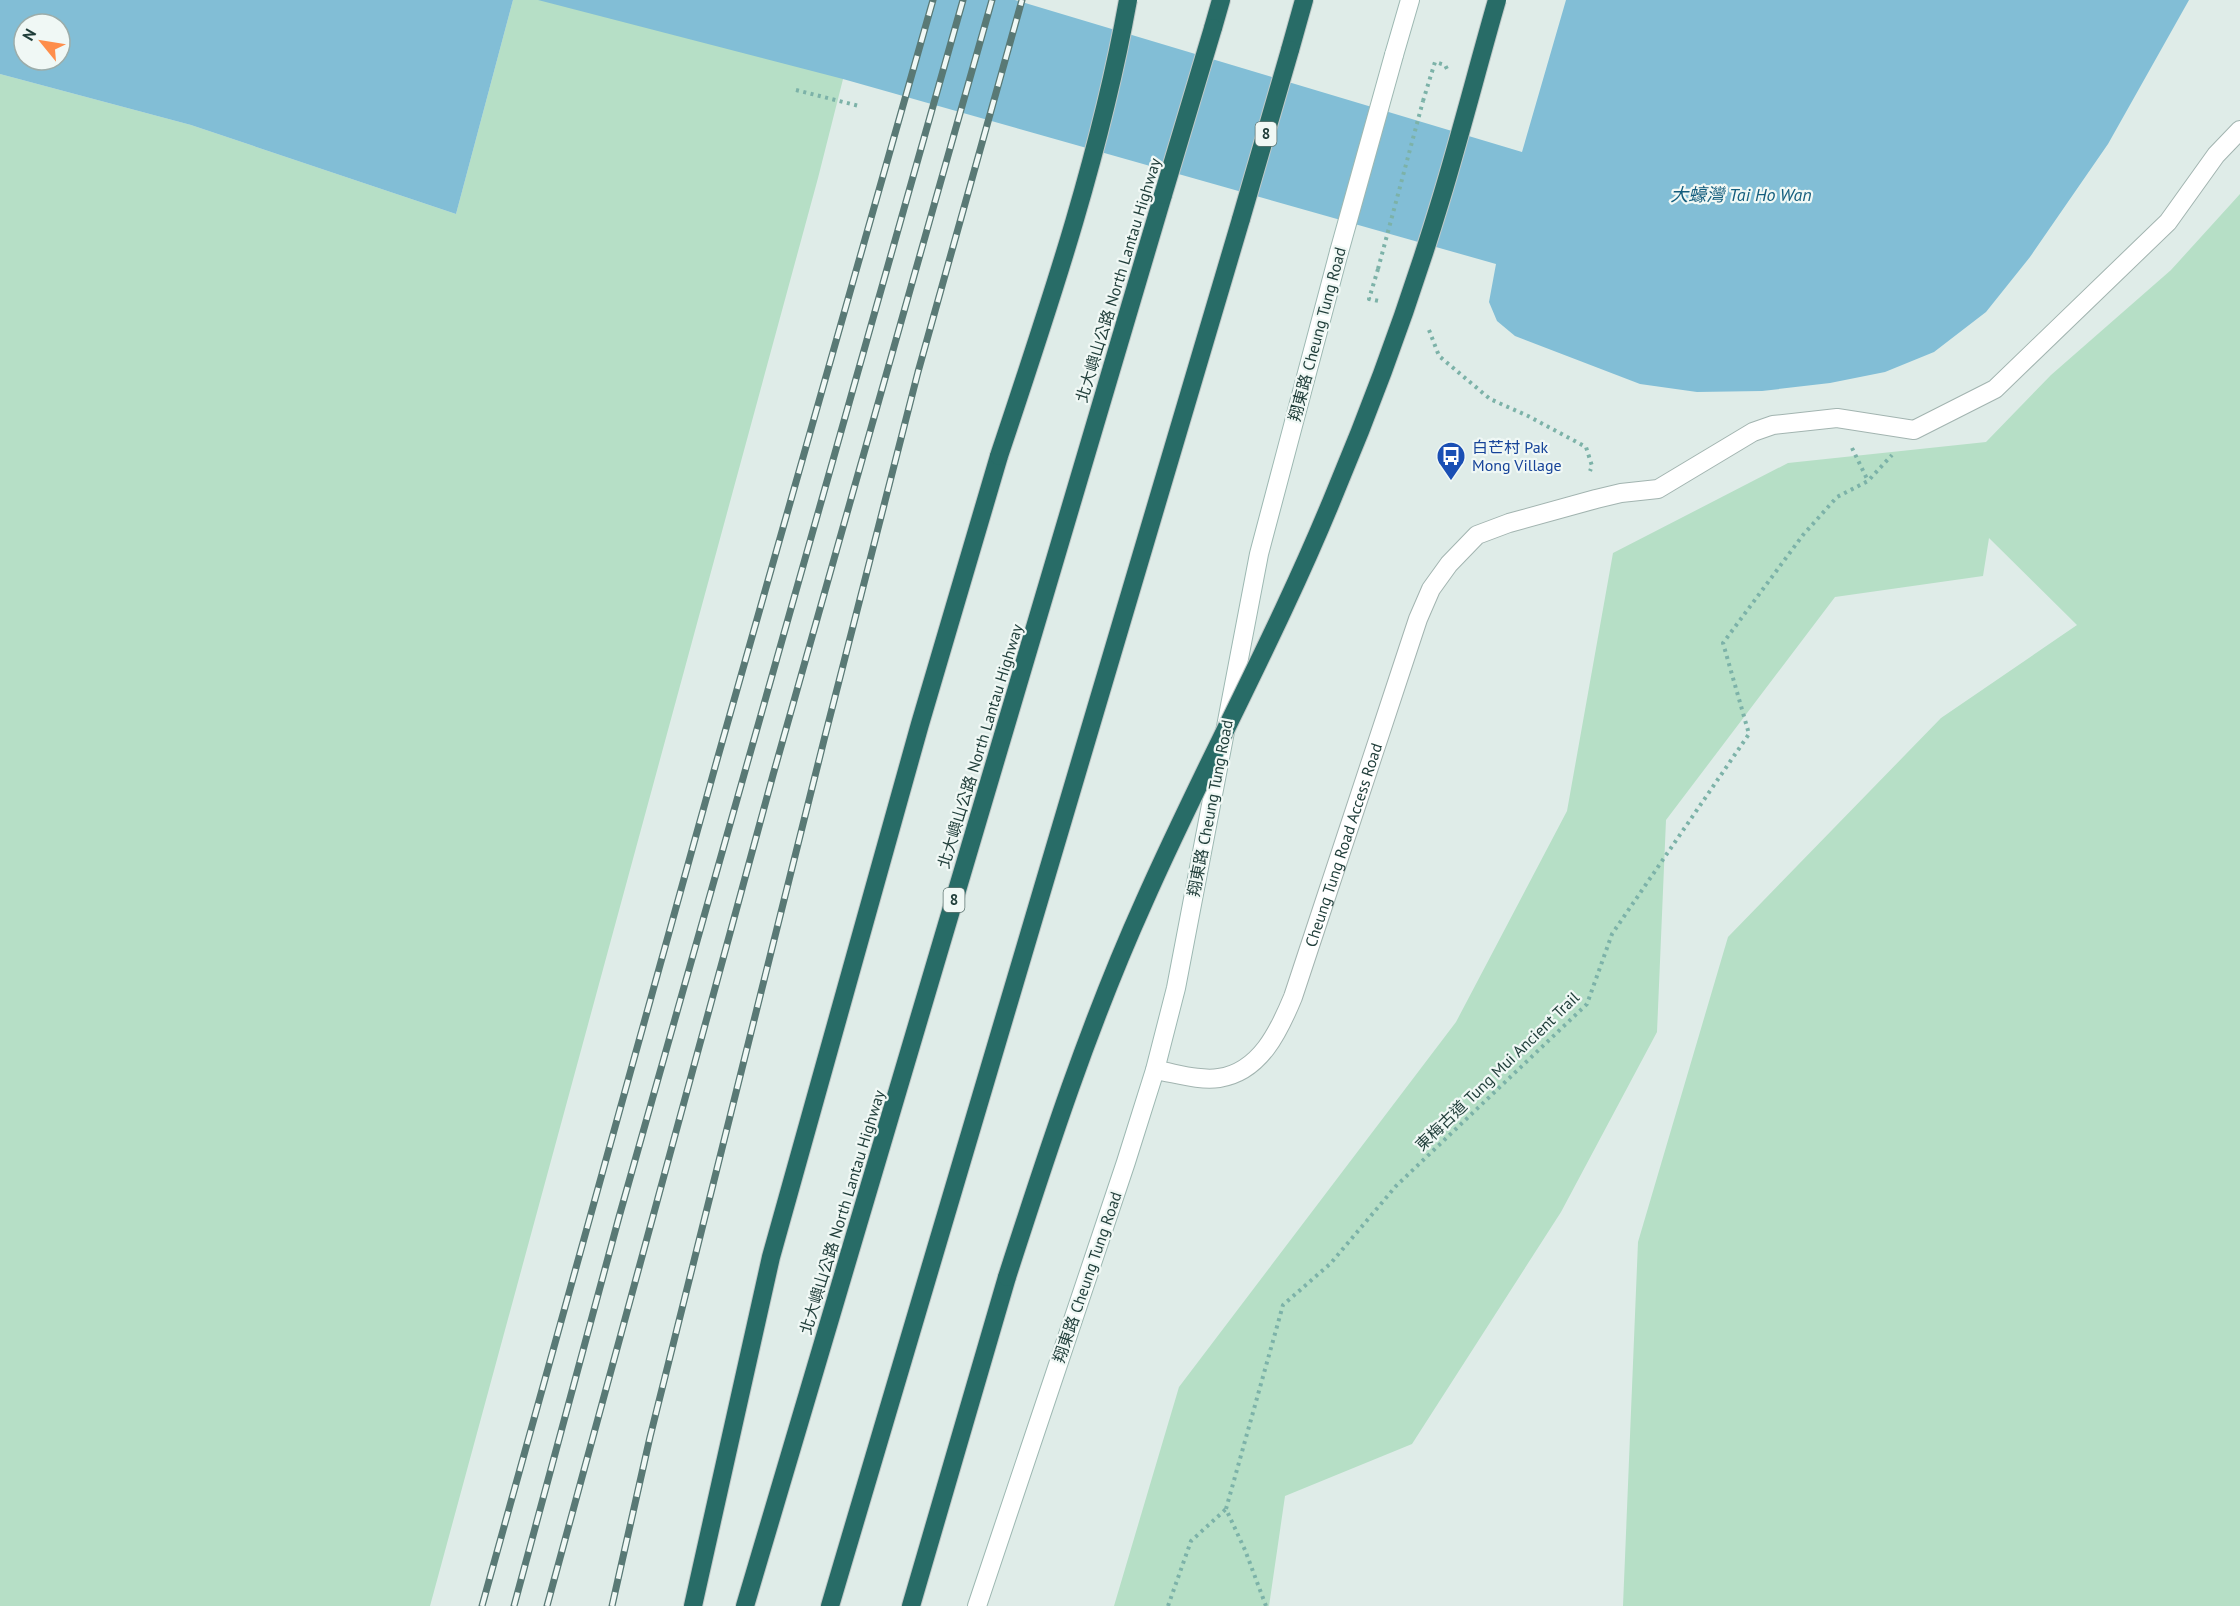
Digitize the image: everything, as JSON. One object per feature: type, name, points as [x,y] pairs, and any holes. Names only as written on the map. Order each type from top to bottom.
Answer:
[{"type":"highway","points":[[693,1606],[771,1257],[923,713],[999,456],[1060,273],[1084,191],[1104,116],[1128,0]]},
{"type":"highway","name":"北大嶼山公路 North Lantau Highway","points":[[745,1606],[1221,0]]},
{"type":"highway","name":"8","points":[[830,1606],[1304,0]]},
{"type":"highway","points":[[910,1606],[1007,1277],[1071,1083],[1110,980],[1188,804],[1335,495],[1380,384],[1442,197],[1497,0]]},
{"type":"main road","name":"翔東路 Cheung Tung Road","points":[[977,1606],[1155,1070],[1176,988],[1259,554],[1339,252],[1410,0]]},
{"type":"main road","name":"Cheung Tung Road Access Road","points":[[1155,1070],[1218,1078],[1239,1072],[1257,1060],[1272,1041],[1293,997],[1418,619],[1431,589],[1449,564],[1477,535],[1509,523],[1596,499],[1621,493],[1658,489],[1753,432],[1773,425],[1837,418],[1914,430],[1995,389],[2168,222],[2216,155],[2240,130]]},
{"type":"path","points":[[1369,298],[1435,62]]},
{"type":"path","points":[[796,90],[859,106]]},
{"type":"path","points":[[1429,328],[1439,356],[1490,399],[1586,447],[1592,466]]},
{"type":"path","name":"東梅古道 Tung Mui Ancient Trail","points":[[1226,1509],[1283,1305],[1331,1263],[1396,1186],[1587,1004],[1612,934],[1749,734],[1723,643],[1810,528],[1837,497],[1868,481]]},
{"type":"path","points":[[1168,1606],[1191,1541],[1226,1509],[1245,1550],[1266,1606]]},
{"type":"green space","points":[[513,0],[863,0],[818,178],[430,1606],[0,1606],[0,74],[191,125],[456,214]]},
{"type":"green space","points":[[2240,194],[2240,1606],[1623,1606],[1638,1242],[1728,937],[1941,718],[2077,625],[1989,538],[1983,576],[1835,597],[1666,820],[1657,1032],[1561,1212],[1412,1444],[1285,1496],[1269,1606],[1114,1606],[1179,1387],[1456,1022],[1567,811],[1613,553],[1788,463],[1986,442],[2051,375],[2171,270]]},
{"type":"water","points":[[0,0],[513,0],[456,214],[191,125],[0,74]]},
{"type":"water","name":"大蠔灣 Tai Ho Wan","points":[[538,0],[1015,0],[1522,152],[1566,0],[2189,0],[2108,144],[2030,257],[1986,312],[1934,352],[1885,372],[1830,383],[1762,391],[1697,392],[1640,384],[1515,336],[1497,321],[1489,302],[1496,264],[843,79]]},
{"type":"railway","points":[[482,1606],[717,760],[933,0]]},
{"type":"railway","points":[[514,1606],[619,1217],[963,0]]},
{"type":"railway","points":[[547,1606],[773,775],[992,0]]},
{"type":"railway","points":[[612,1606],[650,1437],[825,736],[918,372],[1022,0]]},
{"type":"place","name":"白芒村 Pak Mong Village","points":[[1451,482]]}]
